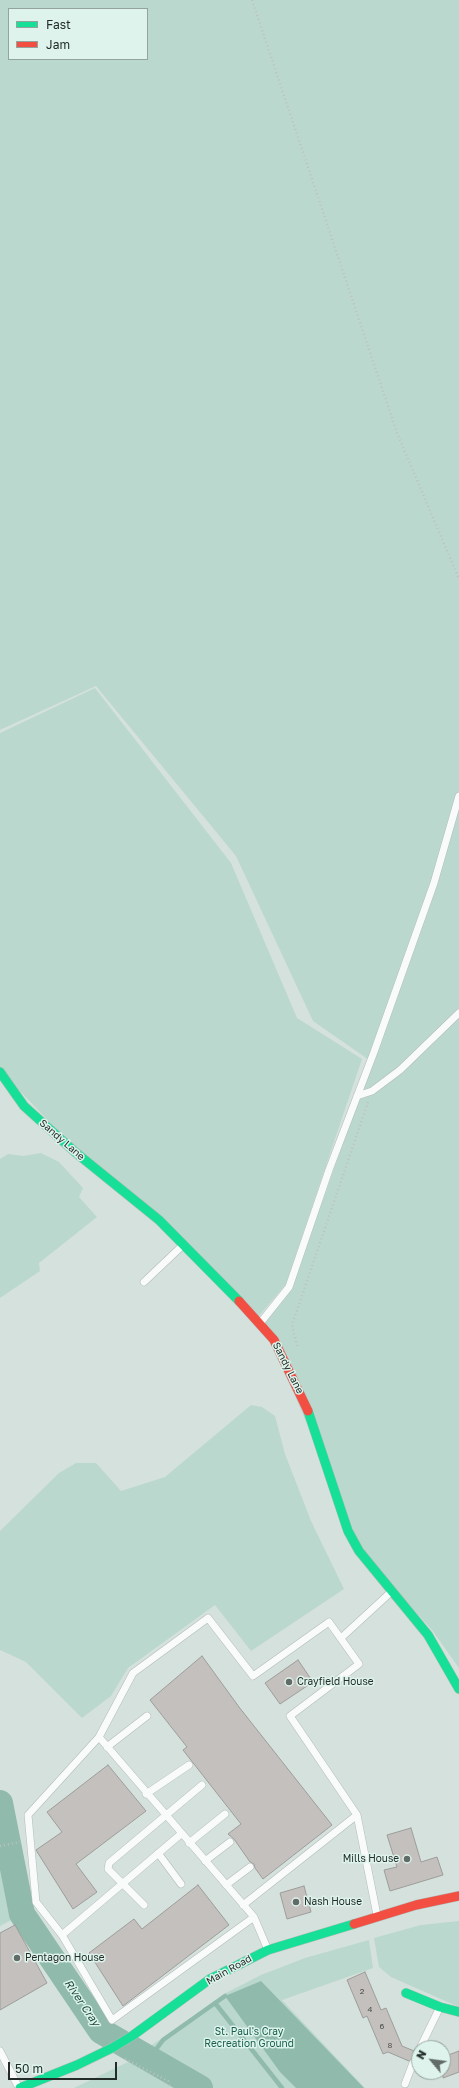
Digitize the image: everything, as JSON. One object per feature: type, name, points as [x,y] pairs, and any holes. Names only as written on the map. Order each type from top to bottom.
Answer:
[{"type":"street","name":"Sandy Lane","points":[[0,1072],[24,1106],[75,1152],[159,1220],[218,1278],[274,1340],[308,1410],[348,1531],[359,1551],[428,1635],[459,1687]]},
{"type":"street","name":"Main Road","points":[[19,2088],[77,2065],[112,2048],[132,2036],[210,1979],[268,1950],[377,1915],[416,1904],[459,1896]]},
{"type":"street","points":[[406,1994],[440,2007],[459,2012]]},
{"type":"lane","points":[[259,1323],[289,1287],[329,1170],[434,884],[459,796]]},
{"type":"lane","points":[[357,1096],[372,1090],[400,1070],[459,1013]]},
{"type":"lane","points":[[144,1282],[184,1244]]},
{"type":"lane","points":[[341,1638],[392,1591]]},
{"type":"lane","points":[[254,1917],[112,2020],[62,1935],[36,1902],[28,1815],[99,1737],[133,1673],[208,1618],[253,1676],[329,1622],[359,1664],[290,1716],[357,1815],[377,1915]]},
{"type":"lane","points":[[107,1747],[147,1716]]},
{"type":"lane","points":[[99,1737],[146,1794],[254,1917],[268,1950]]},
{"type":"lane","points":[[146,1794],[189,1765]]},
{"type":"lane","points":[[144,1905],[108,1869],[109,1863],[202,1785]]},
{"type":"lane","points":[[189,1843],[225,1814]]},
{"type":"lane","points":[[244,1905],[357,1815]]},
{"type":"lane","points":[[62,1935],[181,1834]]},
{"type":"lane","points":[[205,1861],[230,1842]]},
{"type":"lane","points":[[158,1853],[181,1884]]},
{"type":"lane","points":[[226,1885],[250,1867]]},
{"type":"lane","points":[[424,2040],[440,2007]]},
{"type":"lane","points":[[0,2051],[19,2088]]},
{"type":"lane","points":[[405,2084],[411,2068]]},
{"type":"path","points":[[252,0],[397,433],[459,579]]},
{"type":"path","points":[[297,1348],[292,1325],[372,1090]]},
{"type":"path","points":[[1,1847],[17,1844]]},
{"type":"path","points":[[112,2048],[123,2058],[168,2081],[170,2088]]},
{"type":"green space","points":[[0,0],[459,0],[459,1668],[432,1630],[360,1550],[264,1322],[292,1287],[372,1062],[313,1021],[236,856],[96,686],[0,730]]},
{"type":"green space","points":[[95,688],[231,863],[297,1018],[362,1059],[286,1284],[258,1317],[76,1150],[0,1070],[0,733]]},
{"type":"green space","points":[[41,1153],[59,1162],[83,1188],[79,1197],[97,1217],[39,1263],[40,1271],[0,1298],[0,1159],[8,1154],[23,1156]]},
{"type":"green space","points":[[251,1405],[262,1407],[275,1416],[285,1454],[311,1521],[344,1589],[251,1651],[215,1605],[128,1668],[111,1696],[82,1718],[26,1662],[0,1650],[0,1531],[59,1473],[76,1463],[96,1463],[121,1491],[165,1477]]},
{"type":"green space","points":[[0,1832],[17,1917],[0,1926]]},
{"type":"green space","points":[[459,1921],[459,2007],[391,1977],[379,1967],[374,1938],[421,1925]]},
{"type":"green space","name":"St. Paul's Cray Recreation Ground","points":[[369,1940],[373,1968],[282,2000],[365,2088],[74,2088],[128,2062],[224,1994],[261,1975],[305,1958]]},
{"type":"shaded area","points":[[261,1981],[364,2088],[296,2088],[280,2072],[225,1996]]},
{"type":"building","points":[[202,1656],[239,1707],[332,1825],[263,1879],[255,1868],[254,1864],[250,1862],[234,1839],[228,1834],[241,1824],[183,1750],[187,1747],[150,1700]]},
{"type":"building","name":"Crayfield House","points":[[298,1660],[313,1682],[280,1704],[265,1683]]},
{"type":"building","points":[[108,1765],[146,1811],[76,1864],[97,1892],[73,1909],[36,1850],[62,1832],[47,1812]]},
{"type":"building","name":"Mills House","points":[[411,1828],[421,1862],[437,1857],[443,1875],[390,1891],[384,1870],[397,1867],[387,1835]]},
{"type":"building","points":[[198,1885],[229,1925],[123,2006],[89,1953],[134,1919],[142,1929]]},
{"type":"building","name":"Nash House","points":[[304,1886],[311,1912],[287,1919],[280,1893]]},
{"type":"building","name":"Pentagon House","points":[[15,1925],[47,1983],[0,2010],[0,1933]]},
{"type":"building","points":[[365,1972],[381,2010],[386,2008],[402,2046],[411,2050],[411,2060],[409,2061],[388,2052],[383,2054],[367,2016],[363,2018],[347,1980]]},
{"type":"building","points":[[459,2051],[459,2072],[451,2075],[451,2054]]},
{"type":"waterway","name":"River Cray","points":[[0,1803],[22,1914],[101,2031],[200,2088]]},
{"type":"waterway","points":[[149,2059],[163,2040],[225,1996]]},
{"type":"waterway","points":[[215,2003],[282,2088]]},
{"type":"traffic: fast","points":[[0,1072],[24,1106],[75,1152],[159,1220],[239,1301]]},
{"type":"traffic: fast","points":[[308,1411],[348,1531],[359,1551],[428,1635],[459,1689]]},
{"type":"traffic: fast","points":[[20,2088],[77,2065],[112,2048],[132,2036],[210,1979],[268,1950],[354,1924]]},
{"type":"traffic: fast","points":[[406,1993],[440,2007],[459,2012]]},
{"type":"traffic: jam","points":[[239,1301],[274,1340],[308,1411]]},
{"type":"traffic: jam","points":[[354,1924],[416,1905],[459,1896]]},
{"type":"place","name":"Crayfield House","points":[[289,1682]]},
{"type":"place","name":"Mills House","points":[[407,1859]]},
{"type":"place","name":"Nash House","points":[[296,1902]]},
{"type":"place","name":"Pentagon House","points":[[17,1958]]}]
